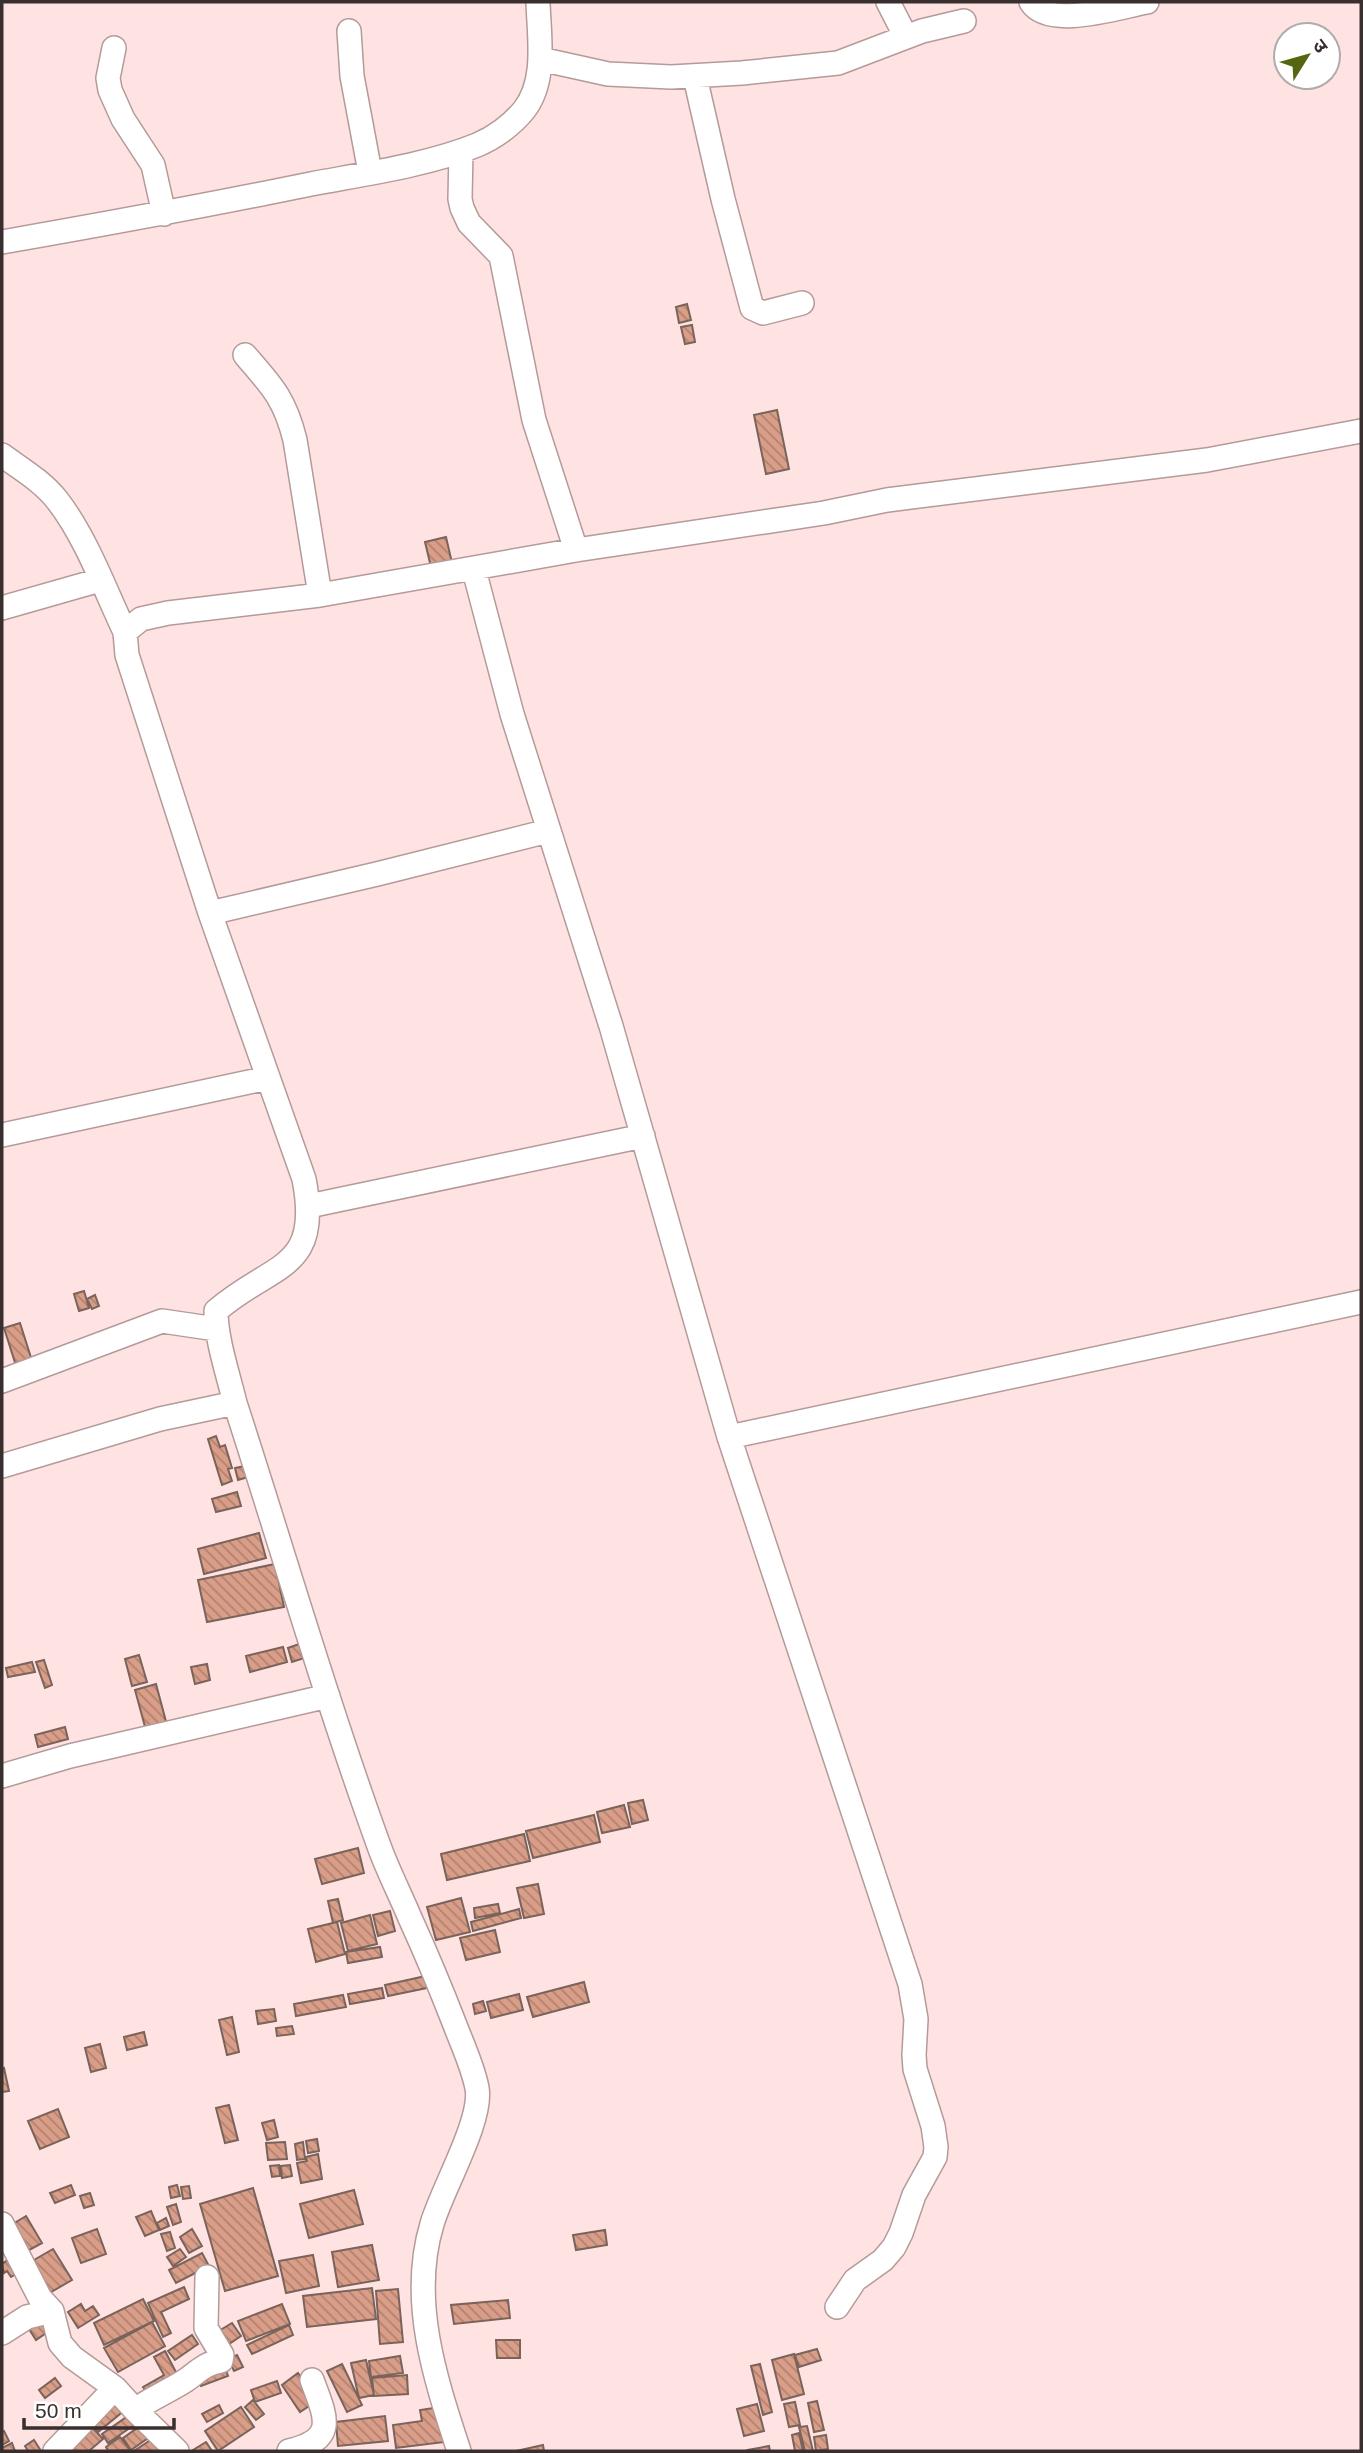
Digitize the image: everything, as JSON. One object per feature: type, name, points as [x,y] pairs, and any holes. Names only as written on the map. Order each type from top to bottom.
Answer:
[{"type":"street","points":[[2,242],[164,214],[441,158],[494,137],[524,110],[532,97],[540,60],[538,2]]},
{"type":"street","points":[[888,2],[906,37]]},
{"type":"street","points":[[1031,2],[1039,11],[1068,16],[1147,2]]},
{"type":"street","points":[[540,60],[608,74],[695,77],[838,63],[906,37],[964,21]]},
{"type":"street","points":[[349,31],[352,76],[370,172]]},
{"type":"street","points":[[114,48],[108,78],[110,90],[124,119],[153,165],[164,214]]},
{"type":"street","points":[[695,77],[752,308],[763,313],[802,303]]},
{"type":"street","points":[[461,151],[462,208],[469,223],[501,256],[534,420],[576,550]]},
{"type":"street","points":[[245,355],[283,401],[290,419],[320,595]]},
{"type":"street","points":[[125,632],[132,625],[150,616],[320,595],[576,550],[824,513],[887,500],[1207,460],[1361,431]]},
{"type":"street","points":[[2,455],[34,478],[57,500],[80,539],[125,632],[127,656],[210,913],[304,1179],[309,1206],[309,1224],[304,1242],[293,1257],[275,1272],[216,1311],[216,1329],[235,1403],[328,1696],[380,1849],[432,1965],[470,2062],[478,2092],[474,2121],[431,2226],[422,2289],[424,2322],[432,2361],[459,2451]]},
{"type":"street","points":[[474,570],[512,714],[643,1136],[729,1437],[910,1984],[916,2020],[915,2069],[933,2126],[935,2157],[914,2195],[894,2247],[883,2260],[855,2280],[837,2307]]},
{"type":"street","points":[[2,608],[100,580]]},
{"type":"street","points":[[210,913],[548,831]]},
{"type":"street","points":[[2,1135],[268,1078]]},
{"type":"street","points":[[309,1206],[643,1136]]},
{"type":"street","points":[[729,1437],[1361,1302]]},
{"type":"street","points":[[2,1381],[162,1321],[216,1329]]},
{"type":"street","points":[[2,1466],[160,1419],[235,1403]]},
{"type":"street","points":[[2,1776],[70,1756],[328,1696]]},
{"type":"street","points":[[2,2224],[40,2298],[52,2311],[60,2343],[72,2357],[115,2388],[177,2451]]},
{"type":"street","points":[[135,2410],[153,2397],[182,2383],[210,2362],[221,2361],[222,2355],[206,2328],[207,2277]]},
{"type":"street","points":[[2,2333],[27,2317],[52,2311]]},
{"type":"street","points":[[289,2451],[310,2444],[324,2432],[326,2426],[312,2380]]},
{"type":"street","points":[[55,2451],[115,2388]]},
{"type":"building","points":[[687,304],[691,320],[679,323],[676,307]]},
{"type":"building","points":[[692,325],[695,342],[685,344],[681,327]]},
{"type":"building","points":[[777,410],[789,469],[766,474],[754,415]]},
{"type":"building","points":[[446,537],[452,563],[431,567],[425,542]]},
{"type":"building","points":[[84,1291],[89,1308],[79,1311],[74,1294]]},
{"type":"building","points":[[95,1295],[99,1306],[92,1309],[87,1299]]},
{"type":"building","points":[[20,1323],[34,1367],[18,1372],[4,1328]]},
{"type":"building","points":[[216,1436],[220,1447],[225,1445],[232,1468],[228,1469],[232,1481],[222,1485],[208,1439]]},
{"type":"building","points":[[245,1466],[248,1477],[238,1480],[235,1468]]},
{"type":"building","points":[[237,1492],[241,1506],[216,1512],[212,1499]]},
{"type":"building","points":[[259,1533],[266,1558],[204,1574],[198,1549]]},
{"type":"building","points":[[275,1564],[284,1607],[207,1622],[198,1580]]},
{"type":"building","points":[[302,1643],[307,1657],[292,1662],[288,1648]]},
{"type":"building","points":[[283,1647],[287,1662],[250,1672],[246,1656]]},
{"type":"building","points":[[139,1655],[147,1682],[132,1686],[125,1659]]},
{"type":"building","points":[[44,1660],[52,1685],[45,1688],[36,1662]]},
{"type":"building","points":[[32,1662],[35,1672],[8,1677],[6,1668]]},
{"type":"building","points":[[207,1664],[210,1680],[195,1684],[191,1667]]},
{"type":"building","points":[[156,1684],[168,1729],[147,1734],[135,1690]]},
{"type":"building","points":[[65,1727],[68,1739],[38,1747],[35,1735]]},
{"type":"building","points":[[643,1800],[648,1820],[632,1824],[628,1803]]},
{"type":"building","points":[[624,1805],[630,1827],[602,1833],[597,1812]]},
{"type":"building","points":[[594,1815],[600,1842],[533,1858],[526,1831]]},
{"type":"building","points":[[524,1834],[530,1861],[447,1880],[441,1854]]},
{"type":"building","points":[[358,1848],[364,1873],[322,1884],[315,1859]]},
{"type":"building","points":[[538,1884],[544,1914],[524,1918],[517,1888]]},
{"type":"building","points":[[461,1898],[470,1932],[436,1940],[427,1907]]},
{"type":"building","points":[[338,1899],[343,1920],[333,1923],[328,1901]]},
{"type":"building","points":[[498,1904],[500,1913],[475,1918],[474,1908]]},
{"type":"building","points":[[519,1909],[521,1918],[473,1931],[471,1922]]},
{"type":"building","points":[[390,1911],[395,1931],[378,1936],[373,1915]]},
{"type":"building","points":[[370,1915],[377,1944],[348,1951],[341,1923]]},
{"type":"building","points":[[337,1922],[345,1954],[316,1962],[308,1929]]},
{"type":"building","points":[[495,1930],[500,1952],[466,1960],[460,1938]]},
{"type":"building","points":[[380,1947],[382,1957],[348,1963],[346,1952]]},
{"type":"building","points":[[430,1975],[432,1987],[388,1996],[385,1985]]},
{"type":"building","points":[[584,1982],[589,2002],[533,2017],[527,1997]]},
{"type":"building","points":[[382,1988],[384,1998],[350,2004],[348,1994]]},
{"type":"building","points":[[519,1994],[523,2010],[491,2018],[487,2002]]},
{"type":"building","points":[[343,1995],[346,2007],[296,2016],[294,2004]]},
{"type":"building","points":[[483,2001],[486,2011],[475,2014],[473,2004]]},
{"type":"building","points":[[274,2009],[276,2021],[258,2024],[256,2011]]},
{"type":"building","points":[[232,2017],[239,2052],[227,2055],[219,2020]]},
{"type":"building","points":[[292,2026],[294,2034],[277,2036],[276,2028]]},
{"type":"building","points":[[144,2032],[147,2045],[127,2050],[124,2037]]},
{"type":"building","points":[[100,2044],[106,2068],[91,2072],[85,2048]]},
{"type":"building","points":[[4,2068],[9,2091],[2,2092],[2,2069]]},
{"type":"building","points":[[229,2105],[238,2140],[225,2143],[216,2108]]},
{"type":"building","points":[[58,2109],[69,2137],[40,2149],[28,2121]]},
{"type":"building","points":[[274,2120],[278,2137],[267,2140],[262,2123]]},
{"type":"building","points":[[317,2139],[319,2151],[308,2153],[306,2141]]},
{"type":"building","points":[[285,2142],[287,2159],[268,2160],[266,2143]]},
{"type":"building","points":[[303,2142],[305,2159],[297,2160],[295,2144]]},
{"type":"building","points":[[318,2154],[322,2179],[301,2183],[297,2163],[307,2161],[306,2157]]},
{"type":"building","points":[[279,2165],[280,2176],[272,2177],[270,2166]]},
{"type":"building","points":[[290,2165],[292,2176],[282,2178],[281,2166]]},
{"type":"building","points":[[71,2185],[75,2195],[55,2203],[50,2193]]},
{"type":"building","points":[[177,2185],[180,2196],[171,2198],[169,2187]]},
{"type":"building","points":[[189,2186],[191,2198],[183,2199],[181,2187]]},
{"type":"building","points":[[253,2188],[278,2276],[225,2291],[200,2204]]},
{"type":"building","points":[[354,2190],[363,2224],[309,2238],[300,2204]]},
{"type":"building","points":[[90,2193],[94,2205],[84,2208],[80,2196]]},
{"type":"building","points":[[176,2204],[181,2222],[173,2225],[167,2207]]},
{"type":"building","points":[[151,2211],[159,2230],[145,2236],[136,2217]]},
{"type":"building","points":[[26,2216],[42,2243],[22,2254],[6,2228]]},
{"type":"building","points":[[166,2218],[169,2226],[160,2230],[157,2223]]},
{"type":"building","points":[[97,2229],[106,2254],[81,2263],[72,2238]]},
{"type":"building","points":[[192,2229],[202,2246],[189,2253],[180,2237]]},
{"type":"building","points":[[605,2230],[607,2245],[576,2250],[573,2235]]},
{"type":"building","points":[[170,2232],[175,2248],[167,2251],[161,2234]]},
{"type":"building","points":[[372,2245],[379,2280],[338,2287],[332,2252]]},
{"type":"building","points":[[53,2249],[72,2280],[46,2295],[27,2264]]},
{"type":"building","points":[[180,2249],[186,2257],[173,2266],[167,2257]]},
{"type":"building","points":[[202,2253],[209,2266],[176,2283],[169,2270]]},
{"type":"building","points":[[313,2255],[319,2286],[286,2293],[279,2261]]},
{"type":"building","points":[[12,2257],[21,2271],[11,2277],[7,2271],[4,2273],[2,2264]]},
{"type":"building","points":[[184,2287],[189,2299],[161,2312],[171,2333],[163,2337],[148,2303]]},
{"type":"building","points":[[372,2288],[376,2319],[307,2327],[303,2296]]},
{"type":"building","points":[[398,2289],[403,2342],[380,2344],[376,2291]]},
{"type":"building","points":[[143,2299],[154,2321],[104,2345],[94,2323]]},
{"type":"building","points":[[508,2300],[510,2318],[454,2324],[451,2305]]},
{"type":"building","points":[[81,2304],[85,2311],[93,2306],[99,2315],[78,2328],[68,2312]]},
{"type":"building","points":[[282,2304],[290,2324],[246,2341],[238,2321]]},
{"type":"building","points":[[46,2318],[52,2329],[36,2340],[29,2329]]},
{"type":"building","points":[[152,2322],[165,2346],[118,2372],[104,2348]]},
{"type":"building","points":[[232,2323],[241,2336],[226,2346],[217,2332]]},
{"type":"building","points":[[289,2325],[293,2335],[252,2354],[247,2345]]},
{"type":"building","points":[[192,2335],[198,2344],[175,2360],[168,2351]]},
{"type":"building","points":[[496,2340],[520,2340],[520,2358],[497,2358]]},
{"type":"building","points":[[817,2349],[821,2360],[799,2367],[795,2355]]},
{"type":"building","points":[[165,2351],[178,2376],[147,2393],[143,2387],[164,2375],[154,2357]]},
{"type":"building","points":[[794,2354],[804,2394],[782,2400],[772,2360]]},
{"type":"building","points":[[237,2355],[243,2367],[234,2371],[228,2359]]},
{"type":"building","points":[[400,2356],[403,2373],[371,2377],[369,2361]]},
{"type":"building","points":[[366,2360],[374,2395],[359,2398],[351,2363]]},
{"type":"building","points":[[224,2364],[228,2376],[201,2386],[196,2374]]},
{"type":"building","points":[[342,2364],[362,2405],[347,2412],[327,2371]]},
{"type":"building","points":[[760,2364],[772,2412],[763,2415],[751,2366]]},
{"type":"building","points":[[298,2373],[318,2400],[300,2412],[282,2385]]},
{"type":"building","points":[[407,2375],[408,2394],[374,2396],[372,2378]]},
{"type":"building","points":[[55,2378],[61,2386],[45,2398],[39,2390]]},
{"type":"building","points":[[277,2381],[281,2393],[255,2402],[251,2390]]},
{"type":"building","points":[[116,2396],[126,2409],[98,2432],[87,2419]]},
{"type":"building","points":[[253,2400],[264,2414],[256,2420],[245,2407]]},
{"type":"building","points":[[817,2401],[824,2430],[814,2432],[808,2403]]},
{"type":"building","points":[[795,2402],[800,2425],[789,2427],[784,2404]]},
{"type":"building","points":[[757,2404],[764,2431],[744,2436],[737,2409]]},
{"type":"building","points":[[219,2405],[223,2413],[207,2422],[202,2414]]},
{"type":"building","points":[[241,2407],[254,2427],[218,2451],[205,2431]]},
{"type":"building","points":[[441,2407],[445,2442],[396,2448],[393,2425],[422,2421],[420,2410]]},
{"type":"building","points":[[128,2416],[134,2425],[108,2443],[102,2434]]},
{"type":"building","points":[[385,2416],[388,2441],[338,2446],[336,2422]]},
{"type":"building","points":[[89,2424],[103,2439],[89,2451],[69,2451]]},
{"type":"building","points":[[143,2424],[151,2436],[131,2450],[123,2438]]},
{"type":"building","points":[[807,2426],[813,2451],[805,2451],[799,2427]]},
{"type":"building","points":[[4,2431],[9,2441],[2,2445],[2,2432]]},
{"type":"building","points":[[799,2433],[803,2451],[795,2451],[792,2435]]},
{"type":"building","points":[[826,2435],[828,2449],[816,2451],[814,2437]]},
{"type":"building","points":[[120,2437],[130,2450],[108,2451],[106,2447]]},
{"type":"building","points":[[155,2437],[165,2451],[134,2451]]},
{"type":"building","points":[[34,2440],[41,2451],[28,2451],[25,2446]]},
{"type":"building","points":[[206,2442],[212,2451],[193,2451],[193,2450]]},
{"type":"building","points":[[12,2443],[15,2451],[2,2451],[2,2448]]},
{"type":"building","points":[[543,2445],[544,2451],[516,2451]]},
{"type":"building","points":[[769,2446],[770,2451],[748,2450]]}]
